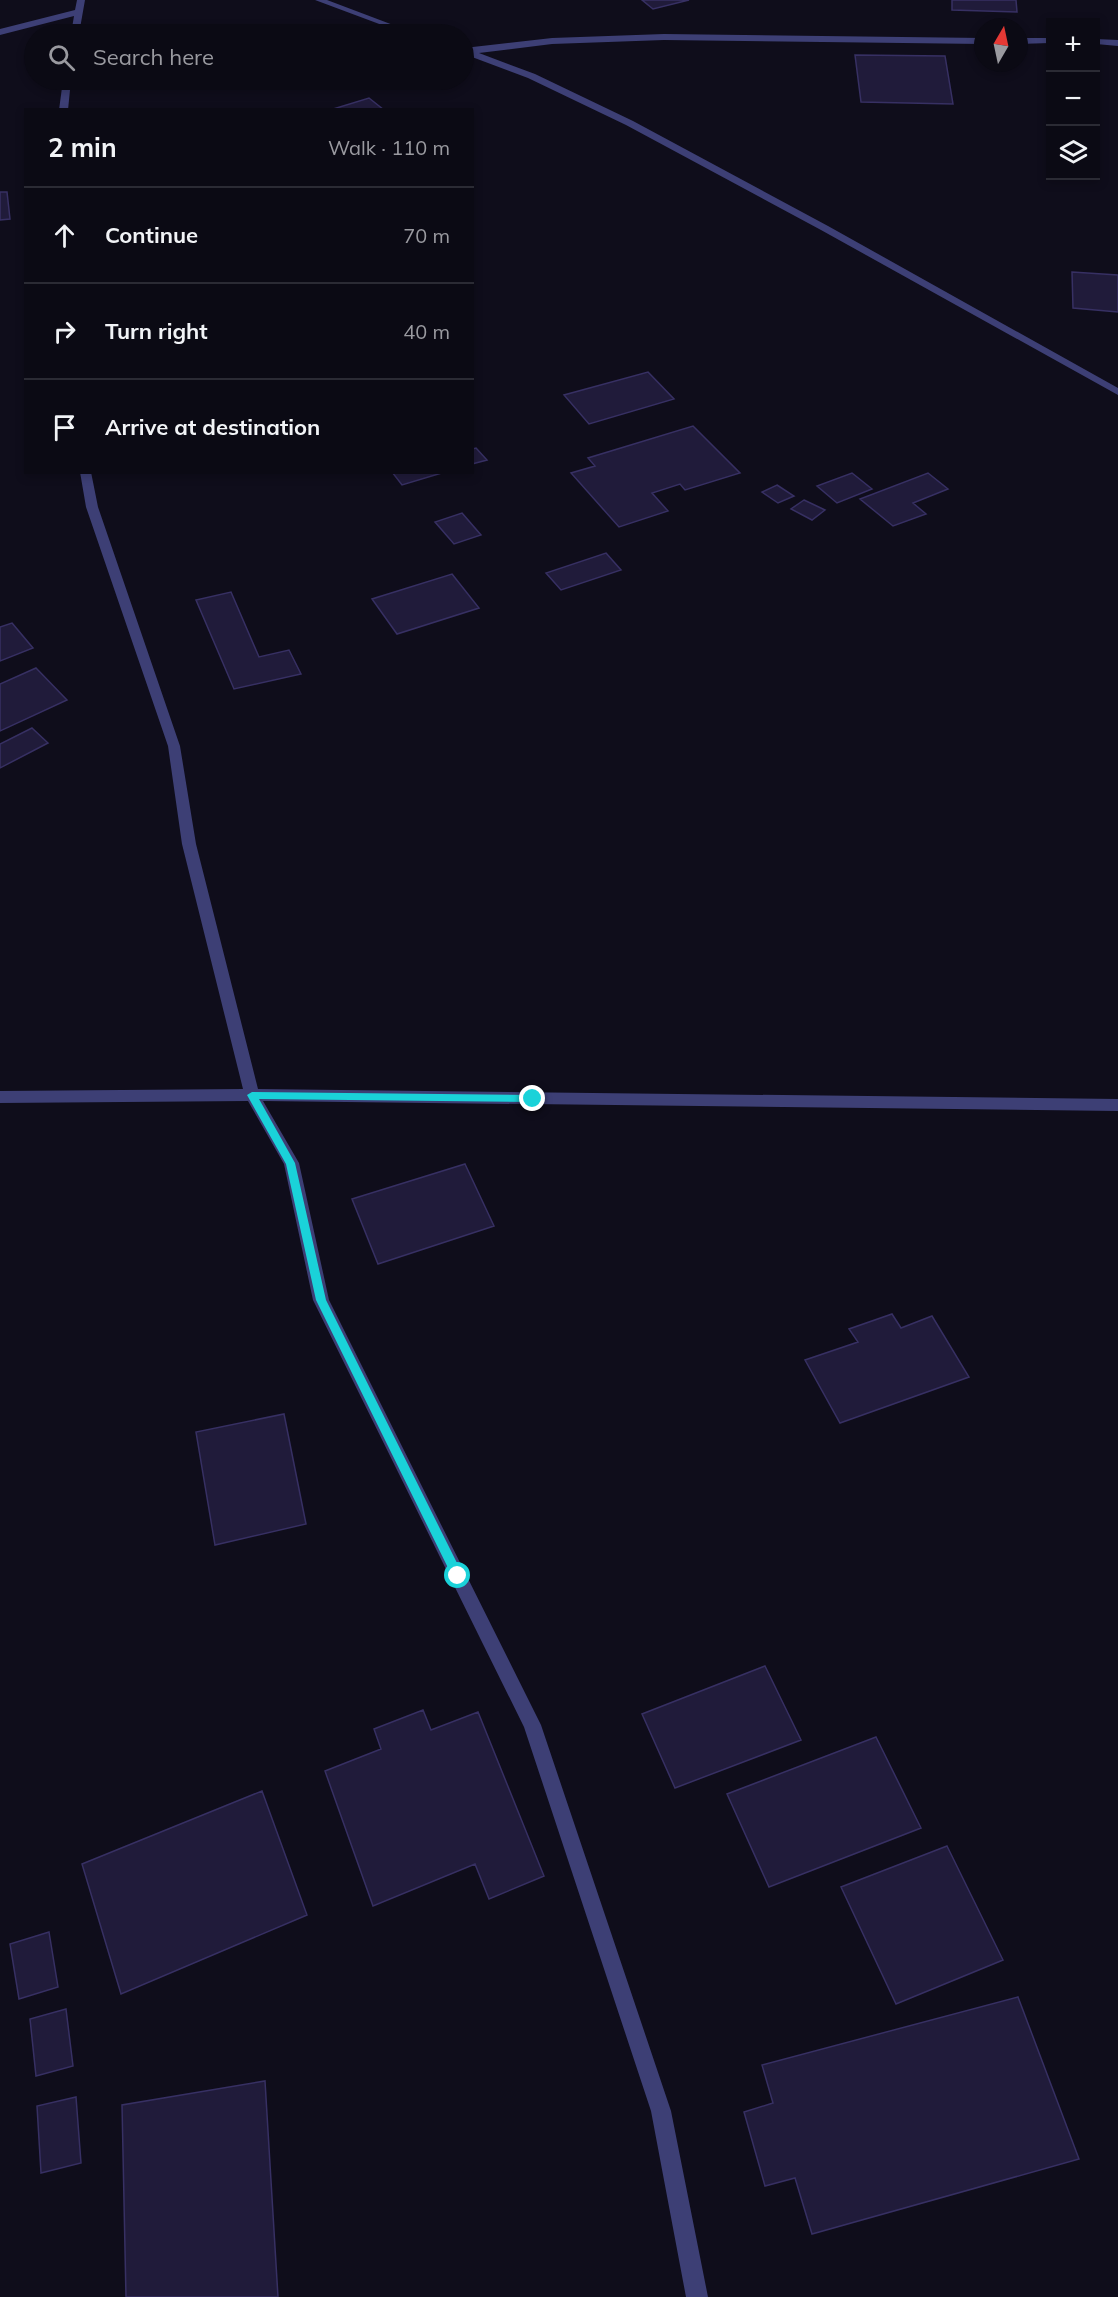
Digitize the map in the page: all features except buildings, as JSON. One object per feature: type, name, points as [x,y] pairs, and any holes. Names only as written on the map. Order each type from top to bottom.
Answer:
[{"type":"street","points":[[76,24],[81,0]]},
{"type":"street","points":[[319,0],[385,24]]},
{"type":"street","points":[[31,24],[78,12]]},
{"type":"street","points":[[0,32],[24,26]]},
{"type":"street","points":[[474,51],[552,40],[664,37],[974,41]]},
{"type":"street","points":[[1028,41],[1046,41]]},
{"type":"street","points":[[1100,42],[1118,43]]},
{"type":"street","points":[[474,55],[567,93],[710,166],[884,259],[1118,392]]},
{"type":"street","points":[[63,108],[66,90]]},
{"type":"street","points":[[85,474],[92,507],[174,746],[189,844],[252,1095],[291,1163],[321,1300],[532,1725],[661,2111],[697,2297]]},
{"type":"street","points":[[0,1097],[252,1095],[1118,1105]]},
{"type":"route","points":[[458,1576],[321,1300],[291,1163],[252,1095],[533,1099]]}]
